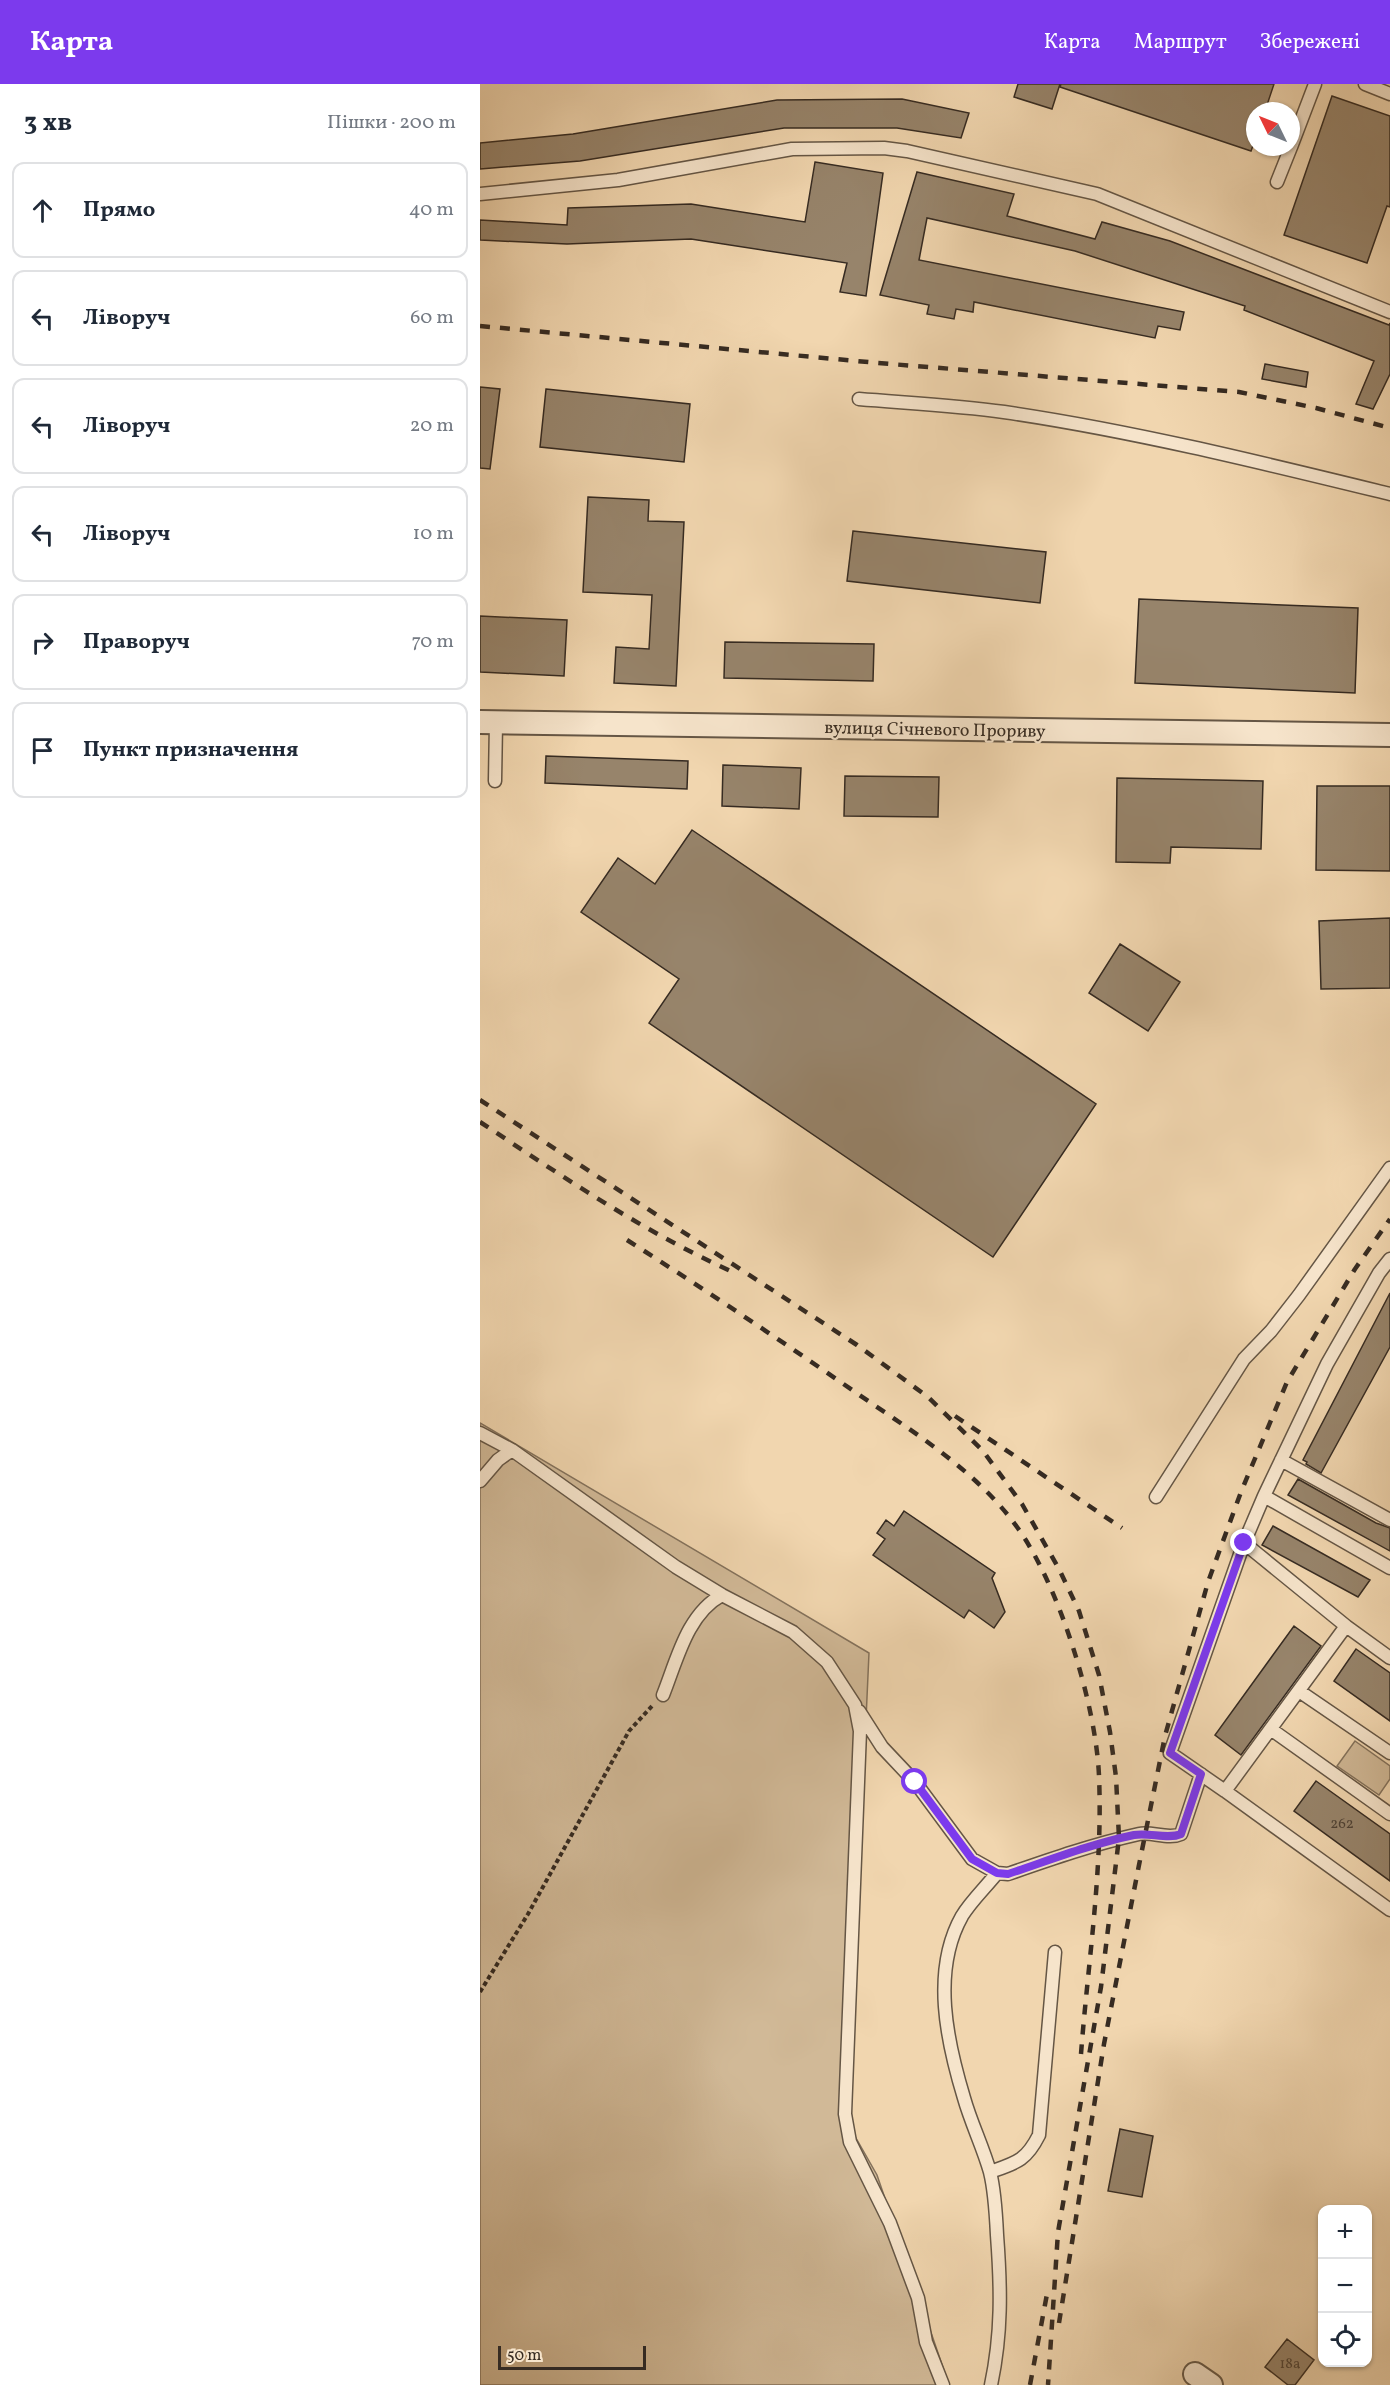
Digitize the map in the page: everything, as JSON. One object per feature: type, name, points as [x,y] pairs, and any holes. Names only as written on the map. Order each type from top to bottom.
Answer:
[{"type":"street","name":"вулиця Січневого Прориву","points":[[488,722],[1390,735]]},
{"type":"lane","points":[[1300,123],[1315,84]]},
{"type":"lane","points":[[1365,84],[1390,94]]},
{"type":"lane","points":[[480,194],[618,180],[792,149],[892,149],[1096,194],[1390,312]]},
{"type":"lane","points":[[1277,182],[1287,156]]},
{"type":"lane","points":[[859,399],[1002,412],[1086,426],[1390,494]]},
{"type":"lane","points":[[488,722],[495,781]]},
{"type":"lane","points":[[1155,1497],[1244,1359],[1299,1295],[1390,1168]]},
{"type":"lane","points":[[1390,1259],[1379,1273],[1327,1364],[1264,1496],[1244,1543],[1170,1753],[1390,1911]]},
{"type":"lane","points":[[480,1432],[512,1450],[676,1567],[722,1595],[794,1632],[827,1662],[882,1747],[915,1782],[972,1859],[997,1873],[1008,1874],[1119,1838],[1145,1833],[1176,1836],[1181,1834],[1201,1774]]},
{"type":"lane","points":[[480,1481],[498,1460],[512,1450]]},
{"type":"lane","points":[[1281,1460],[1390,1520]]},
{"type":"lane","points":[[1264,1496],[1390,1568]]},
{"type":"lane","points":[[1244,1543],[1346,1626],[1390,1658]]},
{"type":"lane","points":[[663,1695],[686,1637],[698,1614],[710,1602],[722,1595]]},
{"type":"lane","points":[[1225,1791],[1272,1730],[1346,1626]]},
{"type":"lane","points":[[1299,1691],[1390,1753]]},
{"type":"lane","points":[[855,1705],[860,1731],[845,2114],[849,2142],[890,2223],[918,2298],[926,2342],[943,2385]]},
{"type":"lane","points":[[1272,1730],[1390,1814]]},
{"type":"lane","points":[[991,2385],[999,2348],[1001,2292],[995,2208],[990,2172],[964,2099],[945,2023],[945,1976],[951,1943],[962,1915],[997,1873]]},
{"type":"lane","points":[[990,2172],[1020,2162],[1032,2149],[1039,2135],[1055,1952]]},
{"type":"path","points":[[480,1992],[528,1914],[629,1731],[663,1695]]},
{"type":"shaded area","points":[[480,1423],[869,1653],[850,2074],[852,2131],[877,2175],[949,2385],[480,2385]]},
{"type":"shaded area","points":[[1355,1741],[1390,1766],[1390,1779],[1379,1795],[1337,1766]]},
{"type":"building","points":[[1018,84],[1060,84],[1052,109],[1014,97]]},
{"type":"building","points":[[1061,84],[1274,84],[1268,102],[1246,102],[1246,149],[1060,87]]},
{"type":"building","points":[[1332,96],[1390,116],[1390,207],[1387,206],[1367,263],[1284,235]]},
{"type":"building","points":[[902,99],[969,113],[961,138],[897,128],[784,128],[580,161],[480,169],[480,143],[573,134],[777,100]]},
{"type":"building","points":[[815,162],[883,173],[866,296],[840,292],[847,263],[691,239],[567,244],[480,240],[480,220],[567,225],[568,208],[691,204],[805,222]]},
{"type":"building","points":[[917,172],[1014,194],[1007,216],[1095,239],[1102,222],[1170,241],[1389,325],[1390,323],[1390,374],[1373,409],[1356,404],[1374,361],[1244,310],[1245,306],[1075,251],[927,218],[919,260],[1184,312],[1180,330],[1158,326],[1155,338],[974,302],[973,312],[956,309],[954,319],[927,314],[929,305],[880,295]]},
{"type":"building","points":[[1265,364],[1308,372],[1306,387],[1262,379]]},
{"type":"building","points":[[480,387],[500,389],[490,469],[480,468]]},
{"type":"building","points":[[546,389],[690,404],[684,462],[540,447]]},
{"type":"building","points":[[588,497],[649,500],[648,521],[684,522],[676,686],[614,683],[616,647],[649,649],[652,595],[583,592]]},
{"type":"building","points":[[853,531],[1046,552],[1040,603],[847,581]]},
{"type":"building","points":[[1139,599],[1358,608],[1355,693],[1135,683]]},
{"type":"building","points":[[480,616],[567,620],[564,676],[480,672]]},
{"type":"building","points":[[725,642],[874,644],[873,681],[724,678]]},
{"type":"building","points":[[546,756],[688,761],[687,789],[545,783]]},
{"type":"building","points":[[723,765],[801,768],[799,809],[722,806]]},
{"type":"building","points":[[845,776],[939,777],[938,817],[844,816]]},
{"type":"building","points":[[1117,778],[1263,781],[1261,849],[1171,847],[1170,863],[1116,862]]},
{"type":"building","points":[[1317,786],[1390,786],[1390,871],[1316,870]]},
{"type":"building","points":[[692,830],[1096,1104],[993,1257],[649,1023],[679,979],[581,912],[618,858],[655,884]]},
{"type":"building","points":[[1390,918],[1390,988],[1321,989],[1319,921]]},
{"type":"building","points":[[1120,944],[1180,982],[1148,1031],[1089,993]]},
{"type":"building","points":[[1390,1293],[1390,1347],[1321,1473],[1303,1460]]},
{"type":"building","points":[[1298,1479],[1376,1523],[1390,1528],[1390,1551],[1288,1495]]},
{"type":"building","points":[[904,1511],[995,1573],[992,1578],[1005,1612],[994,1628],[969,1610],[964,1618],[873,1555],[885,1539],[877,1533],[886,1520],[894,1526]]},
{"type":"building","points":[[1273,1526],[1370,1580],[1358,1597],[1262,1545]]},
{"type":"building","points":[[1294,1626],[1321,1646],[1241,1755],[1215,1735]]},
{"type":"building","points":[[1356,1649],[1390,1673],[1390,1721],[1334,1681]]},
{"type":"building","points":[[1316,1781],[1390,1834],[1390,1881],[1294,1811]]},
{"type":"building","points":[[1120,2129],[1153,2136],[1142,2197],[1108,2191]]},
{"type":"building","points":[[1287,2339],[1314,2360],[1295,2385],[1288,2385],[1265,2367]]},
{"type":"railway","points":[[480,326],[878,363],[1239,392],[1316,408],[1390,428]]},
{"type":"railway","points":[[480,1100],[857,1345],[928,1397],[983,1451],[1022,1504],[1059,1569],[1079,1611],[1099,1675],[1110,1732],[1116,1777],[1119,1838],[1101,1987],[1058,2232],[1048,2385]]},
{"type":"railway","points":[[480,1122],[636,1222],[735,1273]]},
{"type":"railway","points":[[1059,2323],[1104,2044],[1139,1865],[1165,1736],[1208,1582],[1241,1492],[1287,1382],[1355,1269],[1390,1219]]},
{"type":"railway","points":[[627,1240],[770,1334],[942,1453],[983,1487],[1001,1506],[1032,1551],[1061,1612],[1073,1646],[1091,1715],[1099,1776],[1099,1846],[1081,2054]]},
{"type":"railway","points":[[955,1416],[1122,1528]]},
{"type":"railway","points":[[1030,2385],[1047,2294]]},
{"type":"route","points":[[915,1782],[972,1859],[984,1868],[997,1873],[1008,1874],[1119,1838],[1145,1833],[1176,1836],[1181,1834],[1201,1774],[1170,1753],[1244,1543]]}]
